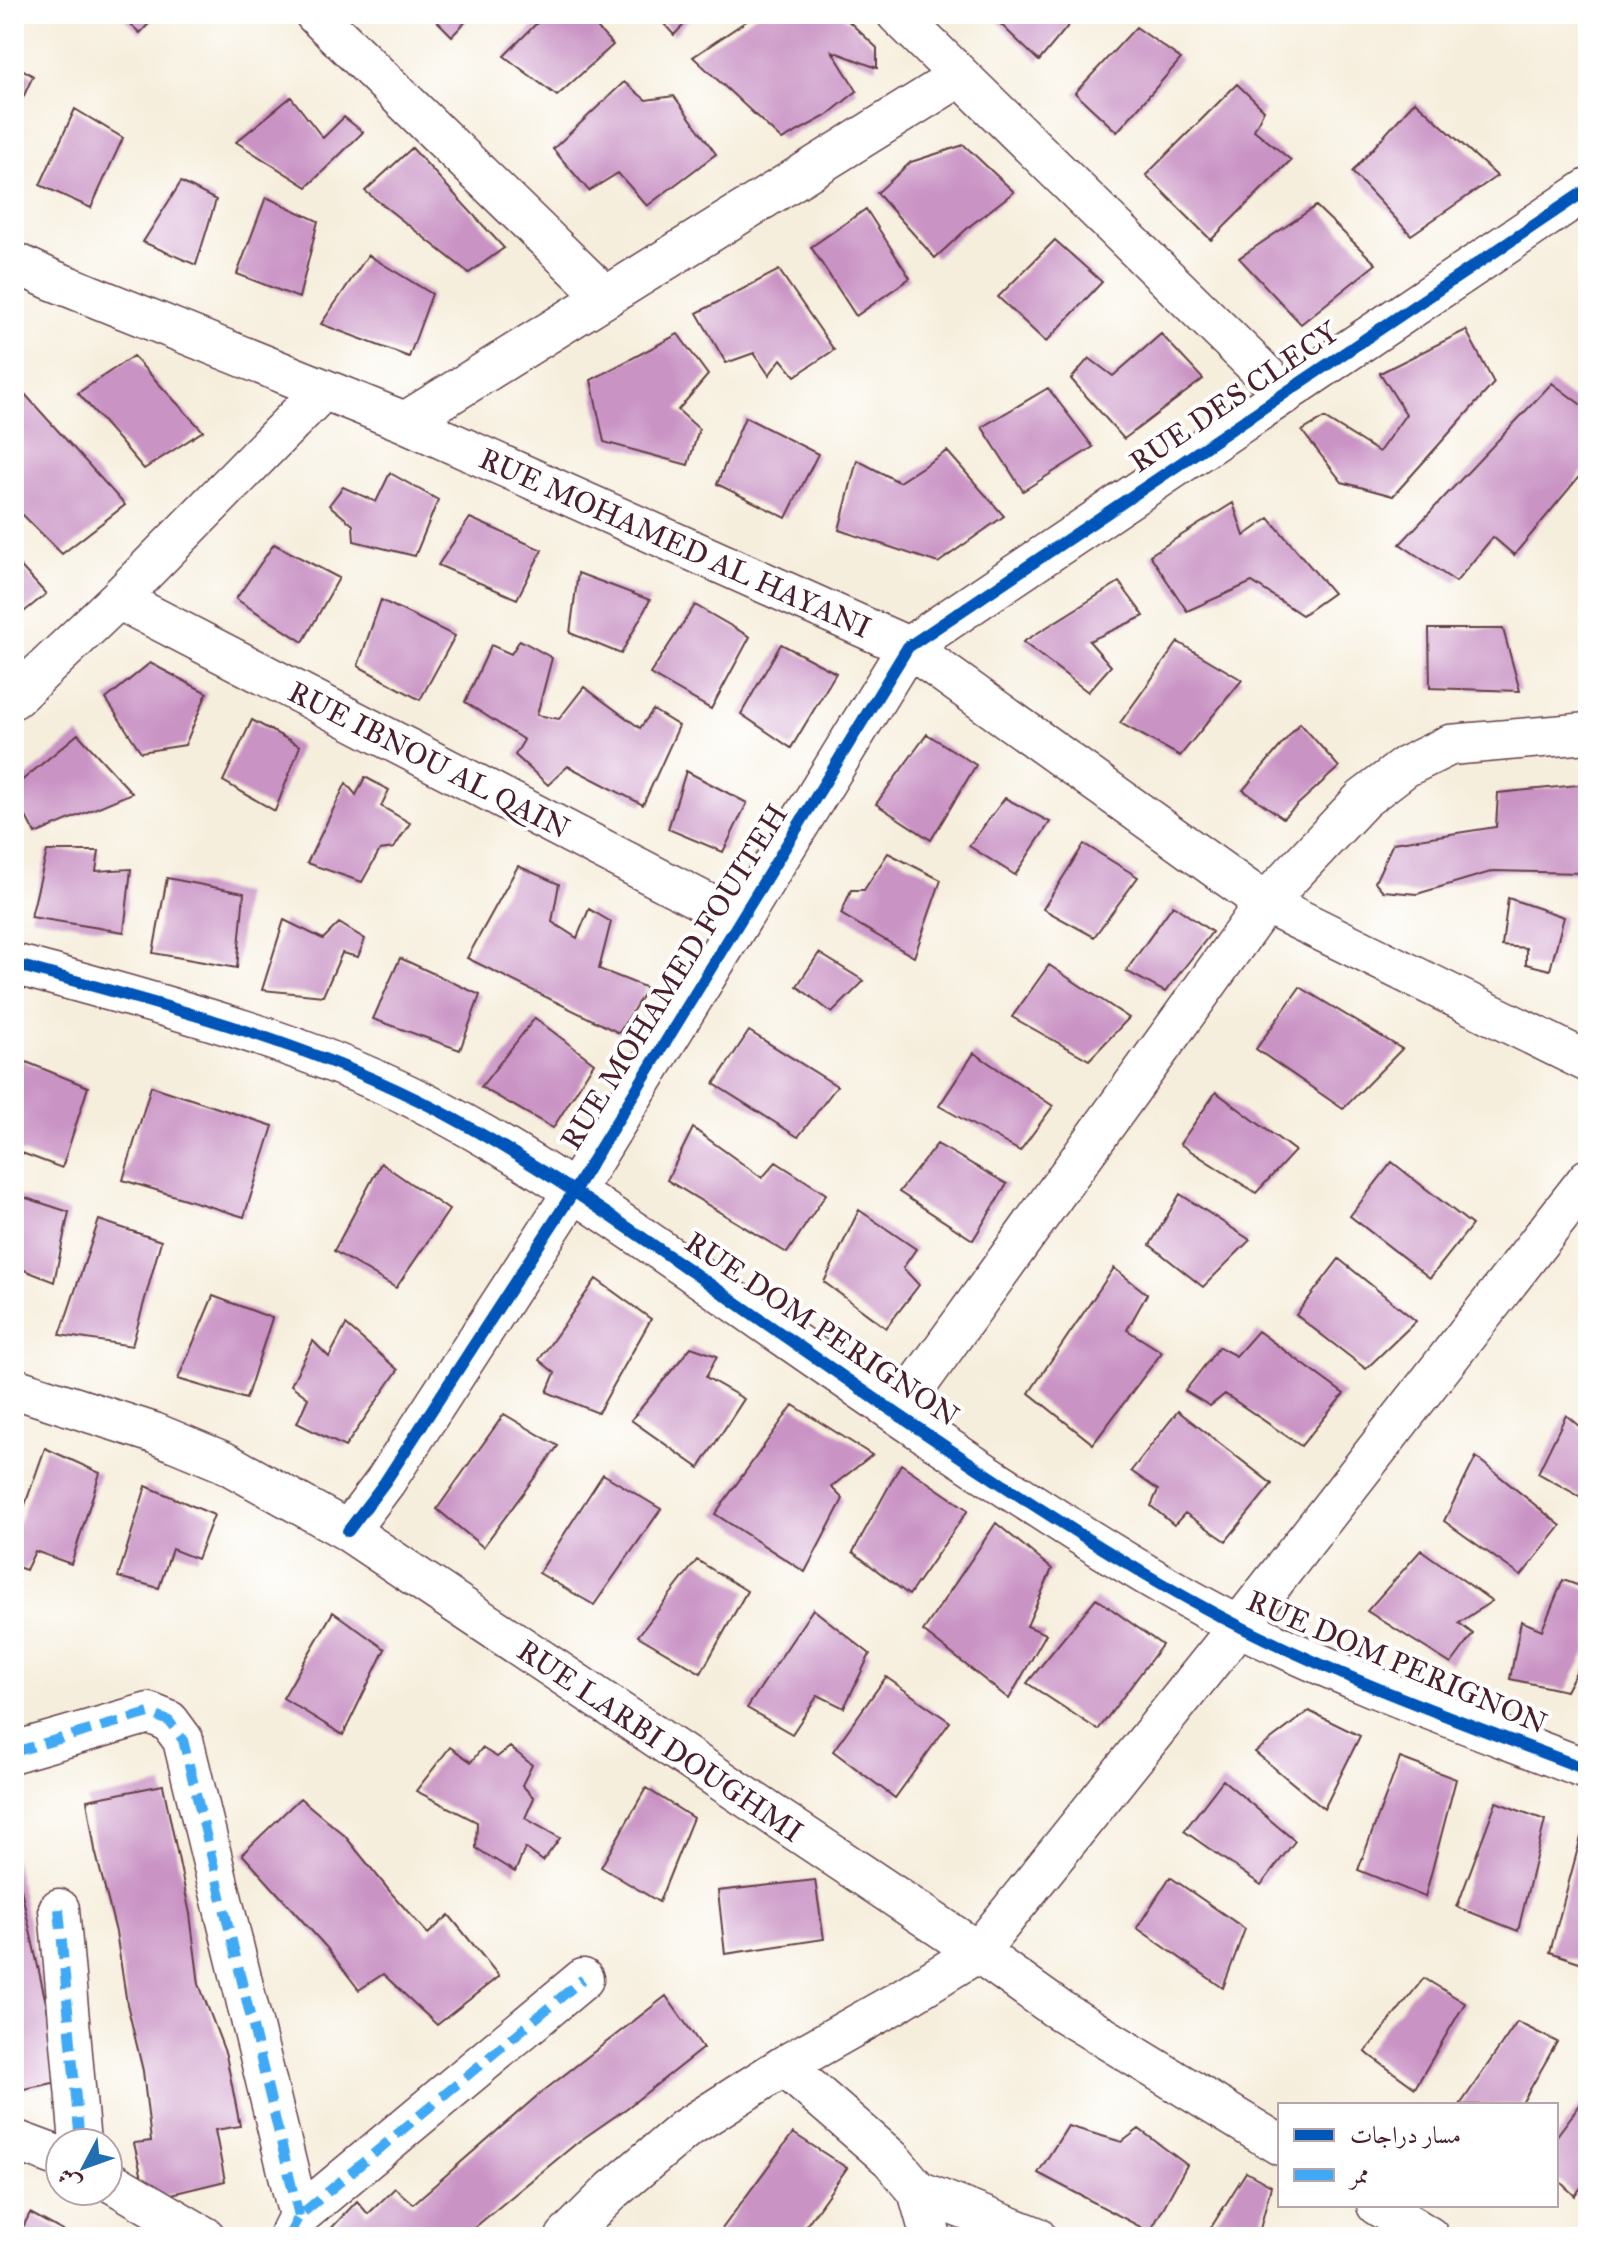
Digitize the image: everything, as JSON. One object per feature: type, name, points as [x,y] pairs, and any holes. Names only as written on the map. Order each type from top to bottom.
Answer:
[{"type":"street","points":[[315,14],[606,297]]},
{"type":"street","points":[[897,14],[1285,394]]},
{"type":"street","points":[[405,422],[959,77]]},
{"type":"street","name":"RUE DES CLECY","points":[[908,647],[1586,196]]},
{"type":"street","name":"RUE MOHAMED AL HAYANI","points":[[14,262],[405,422],[908,647],[1265,903],[1588,1062]]},
{"type":"street","points":[[14,698],[118,599],[323,390]]},
{"type":"street","name":"RUE IBNOU AL QAIN","points":[[118,599],[739,920]]},
{"type":"street","name":"RUE MOHAMED FOUITEH","points":[[348,1531],[385,1482],[574,1191],[908,647]]},
{"type":"street","points":[[897,1413],[1265,903],[1363,799],[1405,767],[1450,745],[1588,733]]},
{"type":"street","name":"RUE DOM PERIGNON","points":[[14,964],[195,1014],[353,1071],[417,1099],[488,1136],[574,1191],[1079,1534],[1239,1626],[1360,1681],[1588,1770]]},
{"type":"street","points":[[566,2237],[613,2190],[685,2129],[784,2066],[978,1952],[1239,1626],[1588,1179]]},
{"type":"street","name":"RUE LARBI DOUGHMI","points":[[14,1388],[154,1433],[224,1462],[348,1531],[978,1952],[1056,2008],[1278,2144]]},
{"type":"street","points":[[14,1752],[149,1713],[169,1721],[183,1740],[294,2227],[583,1979]]},
{"type":"street","points":[[59,1909],[79,2127]]},
{"type":"street","points":[[784,2066],[891,2159],[918,2191],[931,2237]]},
{"type":"street","points":[[14,2140],[44,2151]]},
{"type":"street","points":[[124,2189],[205,2237]]},
{"type":"street","points":[[918,2191],[1036,2237]]},
{"type":"street","points":[[1380,2207],[1429,2237]]},
{"type":"building","points":[[119,14],[158,14],[140,33]]},
{"type":"building","points":[[430,14],[473,14],[452,36]]},
{"type":"building","points":[[546,14],[584,14],[613,45],[557,96],[504,56]]},
{"type":"building","points":[[655,14],[694,14],[674,35]]},
{"type":"building","points":[[757,14],[841,14],[877,48],[877,68],[832,51],[857,91],[826,116],[782,140],[693,57]]},
{"type":"building","points":[[990,14],[1078,14],[1039,61]]},
{"type":"building","points":[[1136,27],[1181,59],[1117,132],[1075,93]]},
{"type":"building","points":[[14,64],[33,76],[14,117]]},
{"type":"building","points":[[624,82],[646,100],[674,96],[716,154],[647,206],[618,173],[589,191],[553,149]]},
{"type":"building","points":[[1237,84],[1264,110],[1254,130],[1291,160],[1211,240],[1146,175]]},
{"type":"building","points":[[291,97],[323,138],[344,117],[363,132],[307,187],[236,142]]},
{"type":"building","points":[[1415,101],[1497,176],[1411,235],[1352,172]]},
{"type":"building","points":[[75,109],[123,138],[91,208],[40,185]]},
{"type":"building","points":[[964,145],[1014,192],[935,258],[877,193],[911,162]]},
{"type":"building","points":[[412,148],[504,248],[469,273],[365,191]]},
{"type":"building","points":[[181,182],[216,200],[196,265],[143,242]]},
{"type":"building","points":[[266,197],[318,221],[299,298],[237,274]]},
{"type":"building","points":[[1316,206],[1376,264],[1301,324],[1239,258]]},
{"type":"building","points":[[866,209],[910,278],[856,316],[811,247]]},
{"type":"building","points":[[1055,240],[1102,282],[1046,342],[998,297]]},
{"type":"building","points":[[368,255],[432,294],[409,357],[321,324]]},
{"type":"building","points":[[779,270],[834,350],[795,376],[781,359],[769,375],[754,353],[726,363],[697,313]]},
{"type":"building","points":[[1466,330],[1494,383],[1393,496],[1342,482],[1302,431],[1324,418],[1379,452],[1406,414],[1380,373]]},
{"type":"building","points":[[678,334],[708,375],[678,410],[699,429],[688,465],[604,442],[591,380]]},
{"type":"building","points":[[1161,334],[1203,379],[1124,439],[1071,379],[1089,358],[1113,376]]},
{"type":"building","points":[[133,356],[203,431],[144,469],[78,393]]},
{"type":"building","points":[[14,382],[125,505],[62,554],[14,506]]},
{"type":"building","points":[[1552,383],[1588,410],[1588,466],[1514,555],[1493,537],[1456,582],[1400,544]]},
{"type":"building","points":[[1048,388],[1093,447],[1023,491],[982,427]]},
{"type":"building","points":[[745,417],[818,454],[786,518],[717,484]]},
{"type":"building","points":[[947,451],[1004,516],[938,563],[839,530],[857,460],[899,482]]},
{"type":"building","points":[[390,473],[438,500],[415,556],[354,541],[353,525],[329,505],[343,487],[376,502]]},
{"type":"building","points":[[1233,503],[1244,536],[1269,518],[1333,593],[1302,615],[1252,582],[1187,611],[1150,555]]},
{"type":"building","points":[[470,518],[542,550],[517,599],[438,565]]},
{"type":"building","points":[[274,544],[339,578],[303,642],[236,599]]},
{"type":"building","points":[[14,559],[46,594],[14,620]]},
{"type":"building","points":[[578,573],[650,600],[621,654],[570,633]]},
{"type":"building","points":[[1119,582],[1144,616],[1089,641],[1111,666],[1088,692],[1023,642]]},
{"type":"building","points":[[381,600],[455,636],[420,700],[358,666]]},
{"type":"building","points":[[695,605],[750,637],[711,709],[650,674]]},
{"type":"building","points":[[1429,629],[1503,629],[1520,691],[1430,688]]},
{"type":"building","points":[[520,640],[552,658],[537,715],[559,719],[584,687],[640,728],[653,710],[679,726],[643,805],[568,766],[548,785],[515,755],[524,740],[465,702],[491,645],[511,654]]},
{"type":"building","points":[[1178,642],[1242,680],[1180,756],[1120,723]]},
{"type":"building","points":[[781,644],[836,673],[791,748],[741,714]]},
{"type":"building","points":[[150,663],[207,693],[185,745],[141,752],[106,699]]},
{"type":"building","points":[[252,720],[300,746],[275,811],[223,781]]},
{"type":"building","points":[[1300,723],[1339,767],[1283,818],[1243,790]]},
{"type":"building","points":[[78,734],[132,793],[35,834],[14,793],[14,787]]},
{"type":"building","points":[[927,734],[976,765],[931,840],[876,804]]},
{"type":"building","points":[[686,771],[747,803],[723,852],[668,829]]},
{"type":"building","points":[[365,777],[389,790],[381,806],[410,823],[394,848],[380,850],[362,882],[307,863],[346,783],[356,795]]},
{"type":"building","points":[[1588,784],[1588,836],[1581,836],[1582,873],[1494,871],[1417,894],[1383,891],[1375,882],[1393,843],[1496,827],[1498,793]]},
{"type":"building","points":[[1005,798],[1050,822],[1015,875],[969,846]]},
{"type":"building","points":[[1084,844],[1138,877],[1094,937],[1043,909]]},
{"type":"building","points":[[47,851],[99,851],[96,871],[131,869],[124,932],[31,917]]},
{"type":"building","points":[[888,853],[941,880],[914,957],[841,914],[851,890],[864,890]]},
{"type":"building","points":[[518,866],[559,884],[552,922],[577,938],[589,909],[611,922],[599,969],[647,988],[619,1033],[467,958]]},
{"type":"building","points":[[167,878],[244,893],[237,968],[153,953]]},
{"type":"building","points":[[1583,894],[1588,894],[1588,987],[1584,988]]},
{"type":"building","points":[[1508,898],[1564,917],[1550,970],[1526,964],[1526,948],[1502,946]]},
{"type":"building","points":[[1173,905],[1212,932],[1165,992],[1126,971]]},
{"type":"building","points":[[284,920],[323,939],[339,923],[365,939],[358,957],[342,953],[323,996],[262,990]]},
{"type":"building","points":[[819,953],[864,981],[832,1013],[797,986]]},
{"type":"building","points":[[400,958],[480,995],[460,1050],[373,1019]]},
{"type":"building","points":[[1049,965],[1129,1018],[1089,1060],[1012,1017]]},
{"type":"building","points":[[1300,987],[1402,1049],[1343,1109],[1256,1049]]},
{"type":"building","points":[[535,1018],[594,1063],[553,1128],[481,1087]]},
{"type":"building","points":[[749,1031],[837,1086],[798,1137],[714,1084]]},
{"type":"building","points":[[974,1053],[1053,1106],[1020,1151],[939,1106]]},
{"type":"building","points":[[19,1059],[88,1087],[62,1168],[14,1150],[14,1076]]},
{"type":"building","points":[[151,1086],[273,1126],[244,1217],[123,1180]]},
{"type":"building","points":[[1216,1092],[1295,1151],[1256,1193],[1180,1144]]},
{"type":"building","points":[[693,1128],[762,1178],[776,1162],[826,1194],[787,1253],[667,1180]]},
{"type":"building","points":[[937,1144],[1007,1184],[973,1240],[899,1192]]},
{"type":"building","points":[[1392,1162],[1472,1225],[1430,1278],[1350,1216]]},
{"type":"building","points":[[381,1163],[449,1210],[396,1288],[334,1251]]},
{"type":"building","points":[[14,1194],[69,1212],[54,1282],[14,1266]]},
{"type":"building","points":[[1180,1194],[1250,1240],[1203,1287],[1150,1245]]},
{"type":"building","points":[[859,1210],[916,1249],[903,1268],[919,1285],[886,1328],[824,1282]]},
{"type":"building","points":[[99,1220],[161,1241],[132,1346],[60,1335]]},
{"type":"building","points":[[1339,1259],[1416,1321],[1366,1369],[1296,1315]]},
{"type":"building","points":[[1114,1268],[1147,1294],[1127,1330],[1162,1352],[1093,1444],[1029,1393]]},
{"type":"building","points":[[596,1279],[651,1319],[598,1413],[547,1392],[555,1373],[539,1360]]},
{"type":"building","points":[[213,1296],[272,1318],[246,1399],[178,1379]]},
{"type":"building","points":[[346,1325],[398,1370],[345,1447],[297,1423],[308,1398],[291,1385],[313,1341],[329,1357]]},
{"type":"building","points":[[1258,1331],[1344,1394],[1301,1446],[1225,1394],[1210,1406],[1185,1391],[1219,1347],[1236,1356]]},
{"type":"building","points":[[691,1347],[717,1356],[706,1377],[744,1399],[699,1468],[631,1420]]},
{"type":"building","points":[[793,1405],[872,1455],[831,1487],[843,1499],[805,1572],[715,1514]]},
{"type":"building","points":[[1178,1411],[1272,1484],[1226,1541],[1185,1513],[1174,1525],[1151,1506],[1158,1490],[1131,1471]]},
{"type":"building","points":[[504,1414],[558,1446],[483,1547],[437,1509]]},
{"type":"building","points":[[1566,1415],[1588,1434],[1588,1501],[1538,1473]]},
{"type":"building","points":[[45,1448],[100,1473],[71,1564],[35,1551],[26,1570],[14,1566],[14,1536]]},
{"type":"building","points":[[1476,1457],[1561,1526],[1521,1576],[1444,1521]]},
{"type":"building","points":[[901,1464],[968,1510],[909,1595],[853,1552]]},
{"type":"building","points":[[603,1474],[661,1509],[594,1605],[539,1573]]},
{"type":"building","points":[[146,1486],[214,1515],[197,1559],[172,1549],[159,1588],[118,1577]]},
{"type":"building","points":[[996,1523],[1052,1569],[1027,1626],[1046,1634],[1009,1699],[923,1631]]},
{"type":"building","points":[[1421,1550],[1492,1601],[1459,1623],[1473,1634],[1451,1664],[1367,1611]]},
{"type":"building","points":[[697,1560],[747,1591],[701,1673],[638,1636]]},
{"type":"building","points":[[1563,1580],[1588,1589],[1588,1649],[1566,1691],[1510,1679],[1521,1621],[1542,1630]]},
{"type":"building","points":[[1096,1598],[1162,1645],[1098,1730],[1027,1683]]},
{"type":"building","points":[[813,1609],[870,1654],[844,1708],[818,1695],[792,1734],[747,1708]]},
{"type":"building","points":[[333,1612],[385,1649],[343,1735],[283,1698]]},
{"type":"building","points":[[886,1677],[950,1722],[895,1798],[833,1751]]},
{"type":"building","points":[[1309,1711],[1360,1736],[1324,1809],[1255,1752]]},
{"type":"building","points":[[450,1747],[471,1762],[482,1748],[497,1757],[510,1747],[532,1765],[522,1785],[534,1798],[525,1818],[560,1838],[543,1861],[525,1848],[515,1872],[476,1848],[477,1822],[416,1791]]},
{"type":"building","points":[[1400,1758],[1456,1779],[1425,1897],[1358,1870]]},
{"type":"building","points":[[1223,1780],[1295,1841],[1261,1885],[1184,1831]]},
{"type":"building","points":[[163,1785],[190,1914],[199,1984],[226,2055],[240,2126],[215,2130],[225,2181],[147,2200],[134,2143],[151,2141],[143,2071],[87,1800]]},
{"type":"building","points":[[646,1788],[693,1818],[659,1902],[601,1867]]},
{"type":"building","points":[[300,1798],[345,1836],[428,1934],[449,1915],[499,1976],[437,2025],[383,1974],[359,1990],[327,1948],[242,1854]]},
{"type":"building","points":[[1496,1802],[1545,1820],[1518,1931],[1457,1907]]},
{"type":"building","points":[[1581,1837],[1588,1840],[1588,1965],[1550,1952]]},
{"type":"building","points":[[14,1857],[63,2081],[14,2091]]},
{"type":"building","points":[[1170,1877],[1245,1929],[1223,1988],[1137,1928]]},
{"type":"building","points":[[815,1880],[824,1939],[725,1954],[718,1891]]},
{"type":"building","points":[[1424,1978],[1465,2003],[1415,2088],[1365,2052]]},
{"type":"building","points":[[666,1996],[703,2048],[578,2142],[463,2237],[323,2237],[357,2201],[368,2214],[395,2188],[413,2204],[537,2096]]},
{"type":"building","points":[[1517,2022],[1557,2042],[1522,2103],[1461,2103]]},
{"type":"building","points":[[1588,2094],[1588,2177],[1575,2196],[1558,2180],[1558,2134]]},
{"type":"building","points":[[1068,2126],[1122,2142],[1139,2129],[1187,2165],[1150,2232],[1038,2173]]},
{"type":"building","points":[[793,2133],[847,2168],[798,2237],[716,2237]]},
{"type":"building","points":[[1246,2172],[1271,2186],[1258,2237],[1205,2237]]},
{"type":"building","points":[[30,2213],[74,2237],[18,2237]]},
{"type":"marked path","points":[[14,1752],[149,1713],[169,1721],[183,1740],[299,2216]]},
{"type":"marked path","points":[[59,1909],[79,2127]]},
{"type":"marked path","points":[[288,2237],[299,2216],[583,1979]]},
{"type":"cycle path","points":[[348,1531],[385,1482],[574,1191],[908,647],[1588,189]]},
{"type":"cycle path","points":[[14,964],[169,1007],[271,1040],[371,1078],[420,1101],[489,1138],[556,1180],[978,1469],[1179,1594],[1326,1667],[1588,1770]]}]
